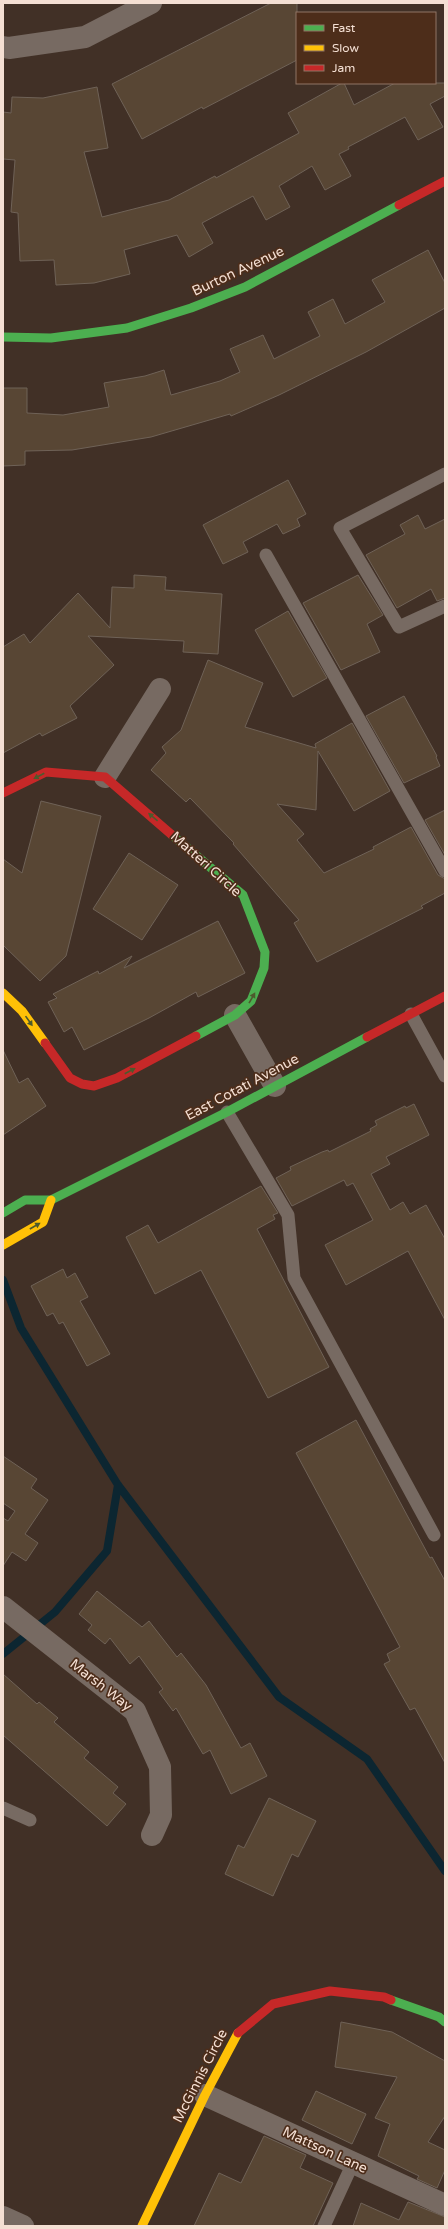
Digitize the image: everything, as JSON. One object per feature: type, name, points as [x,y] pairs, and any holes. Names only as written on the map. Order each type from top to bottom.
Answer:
[{"type":"street","points":[[3,47],[9,48],[85,37],[151,3]]},
{"type":"street","name":"Burton Avenue","points":[[3,337],[50,338],[127,328],[191,308],[245,287],[445,180]]},
{"type":"street","points":[[3,793],[46,772],[105,777],[160,689]]},
{"type":"street","name":"Matteri Circle","points":[[3,993],[22,1011],[70,1078],[82,1084],[94,1086],[117,1078],[235,1015],[251,1001],[264,968],[265,952],[243,895],[183,842],[105,777]]},
{"type":"street","name":"East Cotati Avenue","points":[[3,1213],[25,1200],[51,1200],[227,1112],[445,996]]},
{"type":"street","points":[[235,1015],[275,1086]]},
{"type":"street","points":[[5,1244],[44,1222],[51,1200]]},
{"type":"street","name":"Marsh Way","points":[[6,1609],[135,1711],[160,1767],[161,1815],[152,1835]]},
{"type":"street","name":"McGinnis Circle","points":[[142,2226],[204,2095],[239,2031],[273,2004],[330,1991],[384,1997],[439,2017],[445,2022]]},
{"type":"street","name":"Mattson Lane","points":[[204,2095],[445,2205]]},
{"type":"street","points":[[3,2217],[23,2226]]},
{"type":"lane","points":[[445,474],[340,528],[399,627],[445,606]]},
{"type":"lane","points":[[266,555],[445,871]]},
{"type":"lane","points":[[411,1014],[445,1076]]},
{"type":"lane","points":[[227,1112],[288,1215],[294,1278],[434,1535]]},
{"type":"lane","points":[[3,1808],[30,1820]]},
{"type":"lane","points":[[324,2226],[352,2163]]},
{"type":"building","points":[[271,3],[297,3],[296,61],[203,109],[202,107],[142,139],[112,84]]},
{"type":"building","points":[[445,83],[445,96],[430,104],[443,127],[418,140],[405,117],[348,147],[349,149],[339,154],[351,176],[325,190],[312,166],[279,186],[290,207],[266,220],[253,196],[202,223],[213,243],[189,257],[177,235],[124,250],[130,274],[94,283],[56,285],[54,260],[20,261],[18,213],[11,212],[15,160],[3,159],[3,112],[11,113],[12,97],[43,98],[97,87],[108,148],[84,152],[102,217],[169,200],[215,176],[216,178],[299,133],[288,113],[340,84],[344,84],[354,105],[393,84]]},
{"type":"building","points":[[428,250],[445,283],[445,308],[366,352],[279,395],[231,416],[230,414],[151,437],[72,450],[25,451],[25,465],[3,466],[3,388],[27,388],[27,413],[63,415],[109,407],[104,383],[145,376],[164,370],[171,395],[220,381],[240,372],[230,349],[263,335],[274,359],[320,336],[308,312],[333,299],[345,324],[385,302],[372,280]]},
{"type":"building","points":[[288,480],[306,514],[297,519],[300,526],[283,534],[277,524],[243,542],[248,552],[223,564],[203,525]]},
{"type":"building","points":[[418,515],[425,529],[445,519],[445,598],[437,601],[431,589],[397,608],[366,555],[405,534],[400,525]]},
{"type":"building","points":[[134,575],[166,577],[165,590],[222,594],[218,654],[183,652],[184,641],[88,636],[114,665],[70,706],[77,718],[42,736],[40,733],[3,753],[3,647],[24,634],[30,643],[78,593],[110,628],[112,587],[134,588]]},
{"type":"building","points":[[358,575],[383,615],[367,624],[380,652],[341,670],[303,603]]},
{"type":"building","points":[[288,611],[327,678],[293,697],[255,630]]},
{"type":"building","points":[[208,660],[263,683],[245,727],[316,748],[315,744],[352,723],[390,791],[354,811],[318,751],[316,810],[277,804],[304,834],[297,840],[324,873],[374,849],[373,847],[411,827],[438,875],[445,879],[445,893],[421,906],[423,908],[317,962],[294,923],[299,920],[233,844],[234,843],[190,798],[186,802],[151,770],[166,753],[162,747],[181,730]]},
{"type":"building","points":[[404,696],[437,756],[436,757],[440,766],[404,783],[366,716]]},
{"type":"building","points":[[41,801],[101,816],[66,956],[40,981],[3,945],[3,859],[22,873]]},
{"type":"building","points":[[445,810],[445,855],[425,820]]},
{"type":"building","points":[[129,853],[178,885],[142,940],[93,909]]},
{"type":"building","points":[[218,921],[245,973],[198,997],[196,992],[149,1018],[84,1050],[72,1027],[64,1032],[48,1002],[57,998],[53,994],[98,971],[99,974],[132,956],[124,968]]},
{"type":"building","points":[[3,1050],[19,1083],[28,1078],[46,1106],[3,1135]]},
{"type":"building","points":[[414,1104],[429,1135],[386,1157],[390,1164],[371,1174],[390,1210],[403,1202],[410,1214],[426,1205],[445,1239],[445,1320],[408,1251],[346,1285],[325,1245],[373,1220],[353,1183],[347,1186],[344,1180],[292,1206],[276,1178],[291,1170],[290,1167],[322,1152],[328,1150],[329,1152],[371,1131],[370,1129],[377,1125],[375,1121],[405,1106],[406,1108]]},
{"type":"building","points":[[261,1186],[278,1213],[273,1215],[275,1219],[257,1229],[329,1367],[268,1398],[201,1270],[155,1294],[126,1237],[148,1225],[158,1243]]},
{"type":"building","points":[[63,1269],[67,1278],[75,1273],[88,1297],[80,1301],[110,1354],[87,1366],[63,1322],[59,1324],[53,1313],[47,1316],[31,1286]]},
{"type":"building","points":[[356,1420],[430,1558],[432,1557],[445,1581],[445,1763],[415,1708],[410,1710],[384,1664],[390,1661],[387,1654],[400,1647],[296,1453]]},
{"type":"building","points":[[3,1456],[37,1479],[31,1488],[48,1500],[25,1534],[38,1543],[26,1561],[12,1552],[3,1566],[3,1518],[8,1521],[15,1511],[3,1503]]},
{"type":"building","points":[[97,1591],[142,1627],[149,1621],[177,1657],[181,1653],[206,1685],[241,1748],[250,1743],[267,1776],[231,1794],[210,1750],[203,1754],[176,1708],[173,1711],[159,1692],[163,1689],[139,1656],[130,1664],[110,1638],[105,1644],[88,1630],[92,1625],[79,1614]]},
{"type":"building","points":[[3,1674],[37,1704],[39,1702],[58,1718],[54,1722],[89,1752],[84,1758],[118,1787],[113,1793],[126,1804],[107,1826],[3,1735]]},
{"type":"building","points":[[269,1798],[316,1821],[298,1857],[292,1854],[273,1896],[225,1874],[238,1845],[244,1848]]},
{"type":"building","points":[[341,2022],[392,2032],[445,2061],[445,2116],[428,2142],[445,2150],[445,2170],[437,2188],[417,2179],[419,2176],[378,2156],[390,2124],[375,2118],[397,2077],[335,2067]]},
{"type":"building","points":[[316,2091],[366,2114],[352,2144],[302,2120]]},
{"type":"building","points":[[264,2136],[306,2155],[300,2168],[333,2183],[313,2226],[194,2226],[219,2173],[241,2183]]},
{"type":"building","points":[[408,2202],[445,2217],[445,2226],[353,2226],[361,2203],[399,2220]]},
{"type":"waterway","points":[[3,1280],[21,1328],[118,1485],[279,1697],[367,1759],[445,1871]]},
{"type":"waterway","points":[[3,1654],[55,1612],[107,1551],[118,1485]]},
{"type":"traffic: fast","points":[[3,337],[51,338],[127,328],[191,308],[245,287],[399,205]]},
{"type":"traffic: fast","points":[[172,835],[243,895],[265,952],[264,968],[251,1001],[235,1015],[196,1036]]},
{"type":"traffic: fast","points":[[3,1213],[25,1200],[51,1200],[227,1112],[367,1037]]},
{"type":"traffic: fast","points":[[391,2000],[439,2017],[445,2022]]},
{"type":"traffic: slow","points":[[3,993],[22,1011],[45,1043]]},
{"type":"traffic: slow","points":[[3,1245],[43,1222],[51,1200]]},
{"type":"traffic: slow","points":[[142,2226],[205,2095],[238,2033]]},
{"type":"traffic: jam","points":[[399,205],[445,181]]},
{"type":"traffic: jam","points":[[3,793],[46,772],[105,777],[172,835]]},
{"type":"traffic: jam","points":[[367,1037],[445,996]]},
{"type":"traffic: jam","points":[[45,1043],[70,1078],[82,1084],[94,1086],[117,1078],[196,1036]]},
{"type":"traffic: jam","points":[[238,2033],[273,2004],[330,1991],[384,1997],[391,2000]]}]
